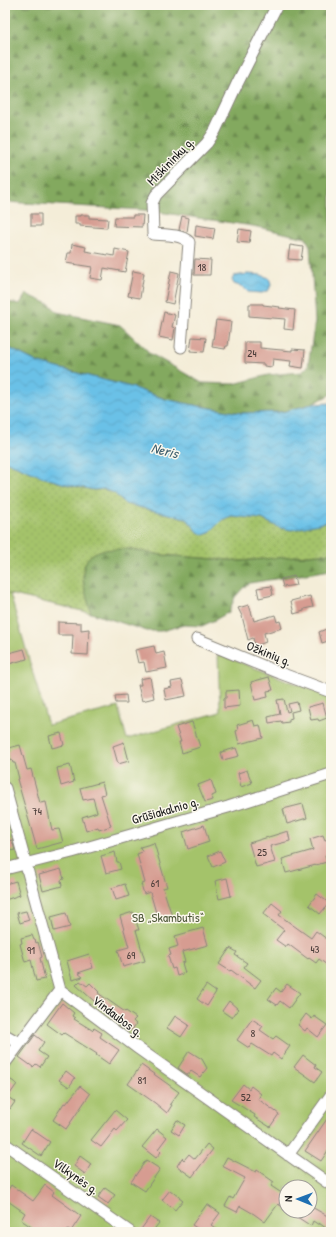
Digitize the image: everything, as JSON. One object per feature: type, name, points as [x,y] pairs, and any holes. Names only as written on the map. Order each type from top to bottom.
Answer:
[{"type":"street","name":"Miškininkų g.","points":[[181,347],[189,242],[184,238],[165,234],[153,234],[152,203],[156,195],[207,143],[215,131],[277,5]]},
{"type":"street","name":"Ožkinių g.","points":[[198,638],[280,673],[331,692]]},
{"type":"street","name":"Grūšiakalnio g.","points":[[5,868],[26,864],[228,807],[331,774]]},
{"type":"street","points":[[5,788],[60,990],[5,1063]]},
{"type":"street","name":"Vindaubos g.","points":[[60,990],[331,1185]]},
{"type":"street","points":[[5,1035],[19,1043]]},
{"type":"street","points":[[288,1155],[331,1095]]},
{"type":"street","name":"Vilkynės g.","points":[[5,1144],[130,1232]]},
{"type":"green space","points":[[5,5],[331,5],[331,394],[312,404],[282,412],[241,413],[165,399],[131,387],[39,363],[5,346],[5,302],[20,304],[26,294],[51,305],[57,312],[120,325],[151,354],[202,383],[234,384],[268,375],[302,372],[308,366],[315,321],[310,246],[306,238],[253,226],[144,210],[5,202]]},
{"type":"green space","points":[[5,461],[45,478],[69,485],[94,490],[104,489],[114,493],[125,504],[186,518],[199,533],[209,533],[222,520],[231,516],[262,519],[280,528],[331,521],[331,553],[241,561],[162,555],[128,549],[83,580],[91,613],[5,593]]},
{"type":"green space","points":[[128,549],[162,555],[241,561],[331,553],[331,570],[250,583],[235,597],[229,612],[215,620],[202,626],[184,625],[161,631],[147,631],[91,613],[86,595],[83,576],[84,567],[87,560],[93,554],[103,550]]},
{"type":"green space","name":"SB „Skambutis“","points":[[5,593],[10,594],[48,725],[118,707],[127,739],[220,712],[218,654],[331,697],[331,1232],[5,1232]]},
{"type":"water","points":[[248,274],[261,275],[269,278],[271,284],[269,290],[262,293],[248,292],[243,287],[234,284],[232,280],[234,276]]},
{"type":"water","name":"Neris","points":[[5,346],[39,363],[131,387],[165,399],[199,406],[241,413],[282,412],[312,404],[331,403],[331,521],[292,530],[280,528],[262,519],[231,516],[222,520],[209,533],[204,535],[199,533],[186,518],[125,504],[114,493],[104,489],[94,490],[69,485],[45,478],[5,461]]},
{"type":"building","points":[[31,214],[41,214],[41,226],[31,226]]},
{"type":"building","points":[[89,215],[89,218],[108,219],[107,228],[80,226],[80,224],[75,224],[75,216]]},
{"type":"building","points":[[133,215],[143,215],[142,227],[114,226],[115,217],[133,217]]},
{"type":"building","points":[[182,216],[189,218],[187,232],[179,230]]},
{"type":"building","points":[[196,225],[215,228],[213,239],[195,236]]},
{"type":"building","points":[[239,229],[251,231],[249,243],[237,242]]},
{"type":"building","points":[[72,244],[86,247],[85,251],[114,256],[115,249],[129,252],[125,272],[104,268],[102,280],[90,278],[92,267],[66,263],[68,253],[71,253]]},
{"type":"building","points":[[290,245],[303,247],[301,260],[288,259]]},
{"type":"building","points":[[195,259],[211,260],[210,275],[194,275]]},
{"type":"building","points":[[133,271],[144,273],[140,298],[128,296]]},
{"type":"building","points":[[171,271],[179,273],[173,304],[165,302]]},
{"type":"building","points":[[249,304],[263,304],[295,310],[293,330],[284,329],[285,319],[249,316]]},
{"type":"building","points":[[164,312],[175,315],[172,327],[175,328],[173,340],[159,337]]},
{"type":"building","points":[[216,320],[231,322],[228,346],[226,346],[225,349],[212,347]]},
{"type":"building","points":[[192,337],[206,338],[204,352],[190,351]]},
{"type":"building","points":[[245,342],[260,342],[260,348],[292,351],[292,349],[305,350],[303,368],[290,366],[291,361],[273,359],[272,367],[264,366],[264,364],[245,363]]},
{"type":"building","points":[[294,576],[296,585],[283,587],[281,579]]},
{"type":"building","points":[[271,586],[273,595],[259,598],[257,588]]},
{"type":"building","points":[[310,596],[313,607],[304,609],[304,611],[294,614],[291,601]]},
{"type":"building","points":[[249,605],[254,621],[275,615],[277,622],[280,621],[282,628],[264,633],[266,642],[255,646],[253,638],[248,640],[242,616],[238,608]]},
{"type":"building","points":[[58,622],[81,623],[81,630],[89,629],[88,655],[72,654],[73,635],[58,635]]},
{"type":"building","points":[[331,627],[331,640],[322,643],[319,632]]},
{"type":"building","points":[[154,646],[156,654],[164,652],[167,668],[146,672],[144,662],[138,663],[135,650]]},
{"type":"building","points":[[24,649],[27,659],[5,665],[5,654]]},
{"type":"building","points":[[150,677],[154,698],[142,701],[138,685],[141,685],[140,679]]},
{"type":"building","points":[[269,677],[273,690],[267,691],[268,697],[255,700],[251,682]]},
{"type":"building","points":[[182,680],[186,696],[166,700],[164,689],[172,687],[171,682]]},
{"type":"building","points":[[239,690],[240,706],[224,708],[226,691]]},
{"type":"building","points":[[126,695],[127,703],[116,703],[115,696]]},
{"type":"building","points":[[284,699],[287,712],[290,711],[288,704],[297,702],[299,710],[291,712],[292,718],[289,719],[289,722],[282,723],[281,721],[269,723],[268,717],[280,714],[277,700]]},
{"type":"building","points":[[323,703],[327,718],[319,721],[318,719],[311,720],[308,707]]},
{"type":"building","points":[[253,720],[255,726],[260,725],[263,738],[239,744],[236,731],[238,730],[237,725]]},
{"type":"building","points":[[192,722],[200,747],[182,753],[179,742],[181,742],[176,727]]},
{"type":"building","points":[[61,733],[64,745],[52,748],[49,736]]},
{"type":"building","points":[[124,742],[129,761],[118,764],[113,746]]},
{"type":"building","points":[[20,745],[27,770],[31,769],[40,803],[46,802],[52,830],[59,829],[63,842],[37,849],[17,779],[19,779],[15,763],[13,763],[12,760],[9,761],[7,751],[10,751],[9,748]]},
{"type":"building","points":[[236,748],[239,756],[223,760],[221,752]]},
{"type":"building","points":[[70,765],[74,782],[61,786],[57,768]]},
{"type":"building","points":[[247,770],[252,783],[241,787],[238,773]]},
{"type":"building","points":[[211,780],[216,794],[212,796],[213,800],[205,802],[198,785]]},
{"type":"building","points":[[102,782],[105,794],[101,795],[111,826],[99,830],[98,827],[86,831],[82,817],[97,812],[93,798],[83,800],[80,788]]},
{"type":"building","points":[[303,804],[307,818],[287,824],[283,809]]},
{"type":"building","points":[[204,825],[209,842],[188,849],[183,832]]},
{"type":"building","points":[[288,831],[290,841],[270,846],[275,862],[256,867],[249,843]]},
{"type":"building","points":[[323,835],[325,840],[329,839],[331,844],[331,854],[325,855],[327,862],[286,873],[282,859],[313,850],[310,839]]},
{"type":"building","points":[[12,840],[15,850],[5,852],[5,842]]},
{"type":"building","points":[[154,843],[167,887],[163,888],[173,919],[159,923],[150,892],[144,894],[141,884],[145,883],[137,854],[142,852],[140,847]]},
{"type":"building","points":[[220,851],[225,862],[213,867],[208,856]]},
{"type":"building","points":[[115,852],[117,862],[119,862],[121,869],[106,873],[101,856]]},
{"type":"building","points":[[61,869],[64,879],[61,880],[62,886],[43,891],[39,875]]},
{"type":"building","points":[[227,878],[231,896],[219,899],[215,881]]},
{"type":"building","points":[[16,881],[20,895],[5,900],[5,884]]},
{"type":"building","points":[[125,884],[129,896],[116,900],[112,888]]},
{"type":"building","points":[[317,894],[329,903],[320,914],[309,905]]},
{"type":"building","points":[[272,903],[282,911],[279,915],[311,938],[316,931],[331,942],[331,968],[319,959],[316,963],[288,944],[286,947],[276,940],[284,930],[263,914]]},
{"type":"building","points":[[26,911],[29,920],[20,923],[17,913]]},
{"type":"building","points":[[133,912],[139,930],[136,930],[145,961],[123,967],[118,950],[129,947],[120,916]]},
{"type":"building","points":[[66,913],[70,927],[54,931],[51,917]]},
{"type":"building","points":[[203,928],[208,945],[182,952],[185,962],[182,963],[185,973],[177,976],[175,968],[172,969],[168,956],[171,955],[169,949],[178,946],[175,936]]},
{"type":"building","points":[[32,935],[36,943],[38,942],[45,979],[36,981],[31,960],[25,962],[20,944],[22,943],[21,938]]},
{"type":"building","points":[[230,948],[237,952],[235,955],[247,963],[244,967],[261,980],[255,988],[231,970],[230,971],[219,964]]},
{"type":"building","points":[[89,954],[93,968],[78,973],[83,977],[72,980],[67,961]]},
{"type":"building","points":[[80,981],[87,986],[90,983],[99,992],[98,993],[136,1018],[133,1021],[136,1024],[131,1031],[76,985]]},
{"type":"building","points":[[287,984],[300,993],[289,1008],[280,1001],[277,1005],[268,999],[276,988],[281,992]]},
{"type":"building","points":[[206,985],[216,992],[207,1006],[197,999]]},
{"type":"building","points":[[229,1001],[238,1009],[232,1018],[222,1011]]},
{"type":"building","points":[[62,1003],[74,1013],[72,1016],[75,1018],[74,1019],[92,1030],[94,1028],[102,1033],[100,1037],[119,1050],[109,1064],[96,1055],[97,1054],[64,1033],[62,1035],[47,1024]]},
{"type":"building","points":[[306,1014],[312,1019],[314,1016],[327,1025],[318,1037],[307,1028],[305,1031],[298,1025]]},
{"type":"building","points":[[175,1016],[189,1025],[181,1037],[167,1028]]},
{"type":"building","points":[[252,1019],[263,1026],[260,1030],[273,1039],[276,1036],[290,1046],[281,1059],[273,1053],[271,1056],[252,1044],[249,1048],[237,1040]]},
{"type":"building","points":[[35,1035],[44,1042],[38,1051],[47,1057],[40,1067],[36,1064],[33,1067],[19,1057]]},
{"type":"building","points":[[189,1051],[202,1059],[207,1068],[200,1077],[191,1071],[188,1075],[178,1068]]},
{"type":"building","points":[[303,1055],[316,1065],[315,1067],[322,1072],[315,1082],[294,1067]]},
{"type":"building","points":[[141,1065],[179,1092],[170,1104],[172,1105],[167,1113],[128,1084]]},
{"type":"building","points":[[66,1071],[75,1078],[69,1087],[59,1080]]},
{"type":"building","points":[[5,1076],[17,1084],[8,1097],[15,1102],[10,1109],[5,1105]]},
{"type":"building","points":[[243,1084],[249,1089],[251,1086],[261,1094],[258,1099],[279,1114],[270,1127],[254,1117],[255,1115],[231,1100]]},
{"type":"building","points":[[80,1086],[90,1094],[66,1129],[53,1120],[64,1103],[66,1104]]},
{"type":"building","points":[[115,1110],[127,1120],[117,1131],[115,1129],[101,1147],[91,1140]]},
{"type":"building","points":[[331,1113],[331,1146],[321,1161],[305,1151]]},
{"type":"building","points":[[177,1120],[185,1125],[179,1135],[171,1130]]},
{"type":"building","points":[[31,1129],[50,1142],[41,1156],[22,1143]]},
{"type":"building","points":[[157,1129],[167,1137],[158,1149],[161,1152],[156,1158],[142,1147]]},
{"type":"building","points":[[207,1144],[213,1149],[192,1177],[177,1166],[182,1158],[184,1160],[189,1154],[195,1159]]},
{"type":"building","points":[[80,1156],[91,1164],[85,1174],[74,1166]]},
{"type":"building","points":[[227,1157],[256,1172],[257,1170],[274,1182],[271,1186],[278,1191],[278,1204],[265,1222],[240,1206],[237,1212],[225,1206],[230,1197],[233,1199],[245,1178],[222,1166]]},
{"type":"building","points":[[146,1160],[160,1169],[145,1191],[131,1182]]},
{"type":"building","points":[[11,1185],[33,1201],[45,1185],[54,1192],[52,1195],[81,1216],[71,1231],[68,1229],[66,1232],[39,1232],[21,1220],[25,1213],[5,1199],[5,1195]]},
{"type":"building","points":[[105,1188],[115,1195],[108,1204],[98,1197]]},
{"type":"building","points":[[170,1190],[183,1200],[175,1210],[162,1200]]},
{"type":"building","points":[[207,1204],[220,1213],[211,1225],[221,1232],[203,1232],[192,1225]]},
{"type":"building","points":[[318,1211],[331,1218],[331,1232],[319,1223],[319,1225],[313,1221],[311,1226],[300,1219],[318,1219]]},
{"type":"building","points":[[150,1217],[159,1223],[152,1232],[139,1232]]}]
